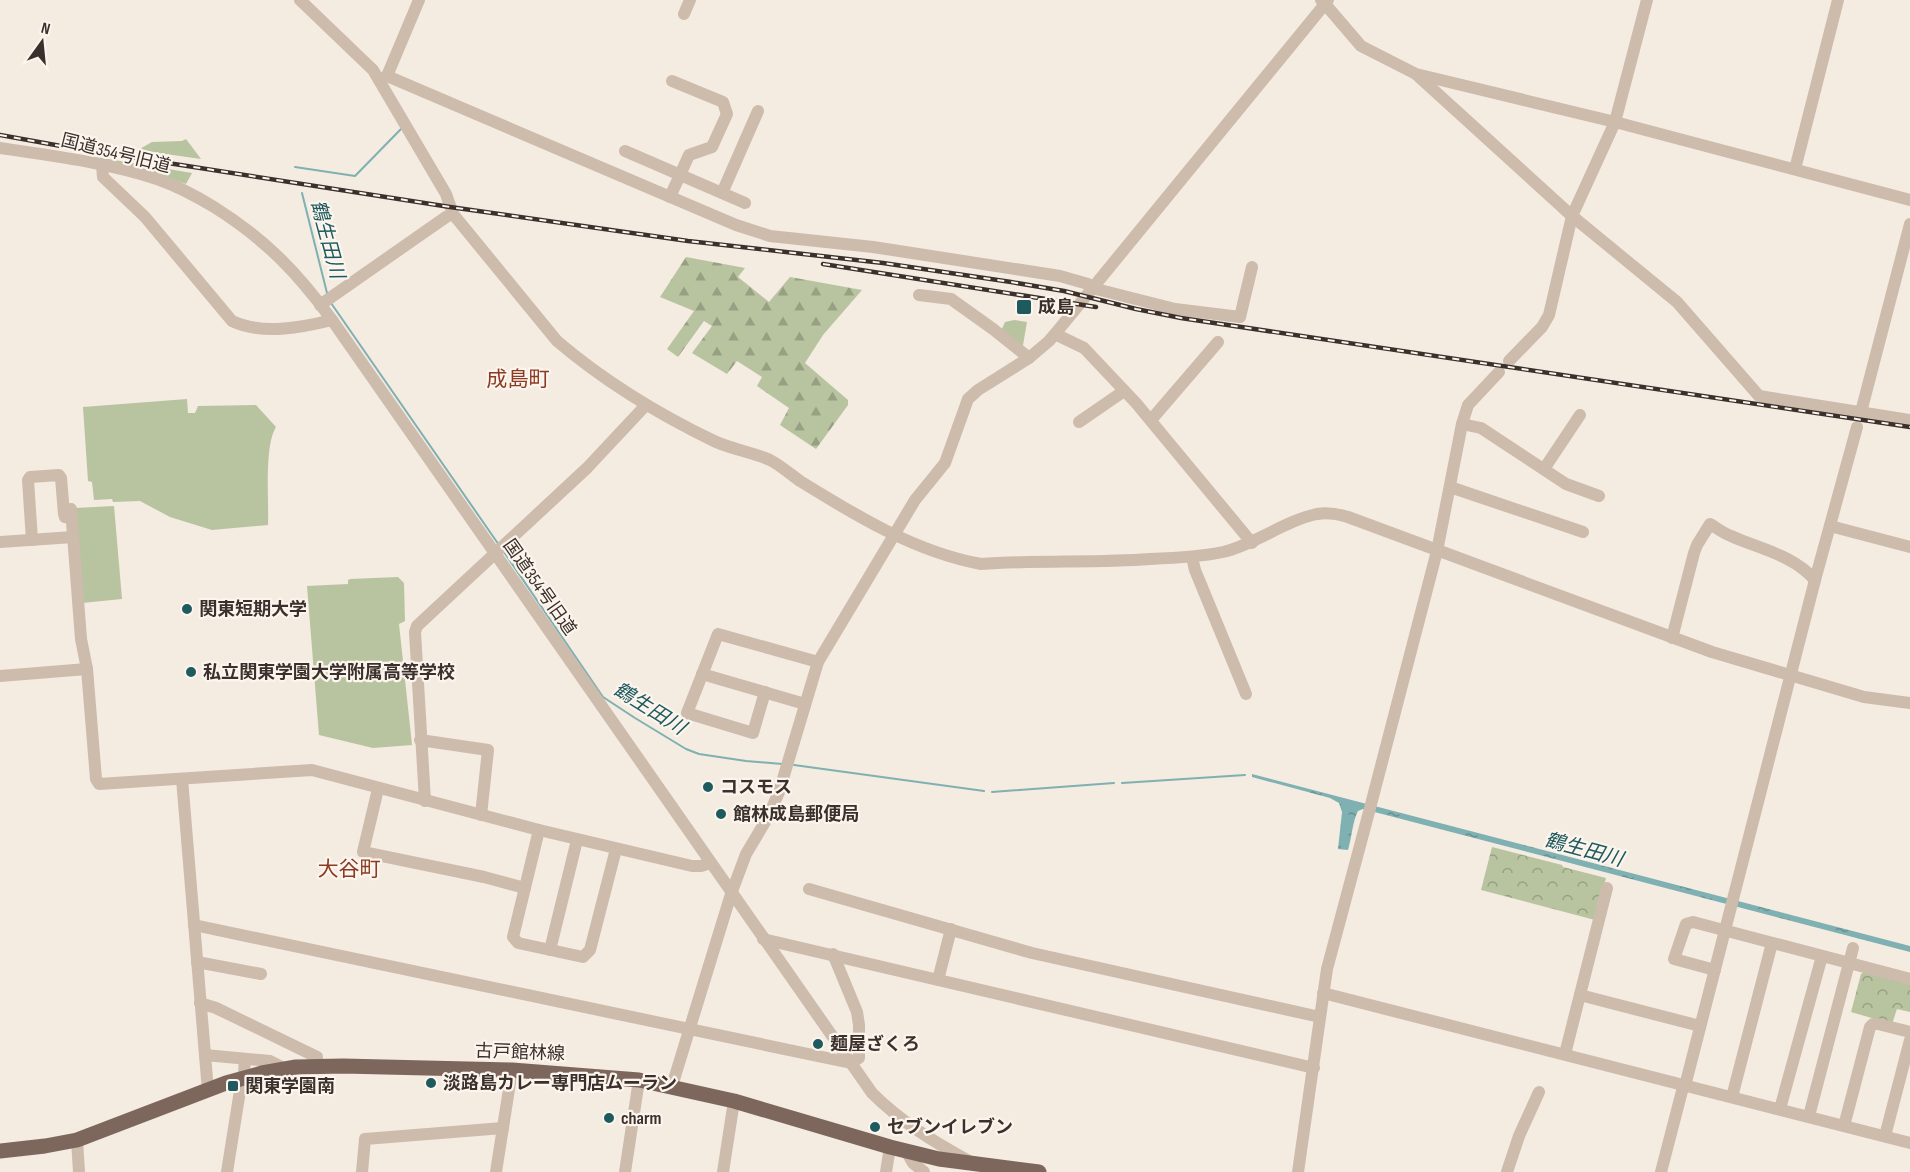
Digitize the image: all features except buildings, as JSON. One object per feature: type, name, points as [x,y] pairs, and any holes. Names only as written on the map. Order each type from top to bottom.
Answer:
[{"type":"main road","name":"古戸館林線","points":[[0,1151],[77,1140],[242,1078],[286,1069],[317,1066],[512,1070],[639,1080],[734,1101],[906,1151],[956,1162],[972,1162],[1039,1172]]},
{"type":"street","points":[[300,0],[383,78],[736,225],[770,236],[873,247],[1066,277],[1096,289],[1176,309],[1240,317],[1252,267]]},
{"type":"street","points":[[383,78],[418,0]]},
{"type":"street","points":[[684,14],[690,0]]},
{"type":"street","points":[[1509,361],[1542,327],[1549,315],[1572,216],[1614,122],[1647,0]]},
{"type":"street","points":[[1795,169],[1839,0]]},
{"type":"street","points":[[672,1086],[731,894],[746,854],[768,817],[779,792],[818,662],[915,500],[945,463],[968,399],[978,390],[1029,358],[1055,334],[1325,1],[1361,46],[1416,74],[1614,122],[1910,200]]},
{"type":"street","points":[[1416,74],[1572,216],[1677,302],[1759,396],[1910,420]]},
{"type":"street","points":[[383,78],[446,194],[453,214],[557,340],[574,356],[646,405],[716,442],[770,460],[798,480],[893,535],[981,564],[1095,562],[1192,557],[1222,552],[1252,543],[1297,521],[1317,514],[1332,513],[1712,652],[1864,697],[1910,703]]},
{"type":"street","points":[[670,197],[689,155],[712,147],[727,114],[723,102],[672,81]]},
{"type":"street","points":[[722,193],[758,111]]},
{"type":"street","name":"国道354号旧道","points":[[0,148],[102,165],[171,184],[221,212],[269,246],[290,267],[332,320],[872,1094],[899,1118],[933,1141],[972,1162]]},
{"type":"street","points":[[624,151],[745,203]]},
{"type":"street","points":[[102,165],[103,177],[146,217],[232,321],[244,327],[300,328],[332,320]]},
{"type":"street","points":[[320,304],[453,214]]},
{"type":"street","points":[[1861,412],[1910,224]]},
{"type":"street","points":[[919,295],[951,299],[1029,358]]},
{"type":"street","points":[[1055,334],[1083,348],[1151,420],[1252,543]]},
{"type":"street","points":[[1151,420],[1218,342]]},
{"type":"street","points":[[1298,1172],[1326,969],[1437,551],[1462,424],[1468,405],[1499,372]]},
{"type":"street","points":[[1079,422],[1124,392]]},
{"type":"street","points":[[425,801],[415,632],[417,626],[587,468],[646,405]]},
{"type":"street","points":[[1544,469],[1580,416]]},
{"type":"street","points":[[1462,424],[1481,428],[1566,484],[1599,496]]},
{"type":"street","points":[[1661,1172],[1857,427]]},
{"type":"street","points":[[32,540],[28,480],[30,477],[59,476],[62,478],[65,517],[72,514],[81,639],[87,669],[97,783],[101,785],[312,770],[577,840],[692,866],[710,863]]},
{"type":"street","points":[[1450,487],[1583,532]]},
{"type":"street","points":[[1672,638],[1696,545],[1710,524],[1729,536],[1787,558],[1808,572],[1815,580]]},
{"type":"street","points":[[1830,526],[1910,547]]},
{"type":"street","points":[[0,542],[73,537]]},
{"type":"street","points":[[1192,557],[1195,570],[1246,694]]},
{"type":"street","points":[[765,692],[753,733],[687,713],[718,634],[818,662]]},
{"type":"street","points":[[0,676],[87,669]]},
{"type":"street","points":[[702,674],[805,704]]},
{"type":"street","points":[[420,740],[488,750],[482,815]]},
{"type":"street","points":[[182,779],[208,1091]]},
{"type":"street","points":[[378,789],[363,852],[484,877],[525,888]]},
{"type":"street","points":[[539,830],[513,937],[518,943],[583,957],[590,950],[616,849]]},
{"type":"street","points":[[550,950],[577,840]]},
{"type":"street","points":[[1565,1054],[1608,888]]},
{"type":"street","points":[[809,889],[1032,953],[1320,1017]]},
{"type":"street","points":[[1715,970],[1674,959],[1686,924],[1693,922],[1910,979]]},
{"type":"street","points":[[194,925],[850,1063],[859,1058],[859,1024],[857,1012],[833,954]]},
{"type":"street","points":[[938,980],[951,929]]},
{"type":"street","points":[[763,939],[1314,1068]]},
{"type":"street","points":[[1732,1097],[1772,943]]},
{"type":"street","points":[[1809,1116],[1853,948]]},
{"type":"street","points":[[1780,1109],[1822,956]]},
{"type":"street","points":[[197,962],[261,974]]},
{"type":"street","points":[[1323,993],[1910,1143]]},
{"type":"street","points":[[1580,995],[1700,1026]]},
{"type":"street","points":[[200,1004],[216,1008],[317,1057],[317,1066]]},
{"type":"street","points":[[1844,1126],[1869,1027],[1878,1024],[1910,1032]]},
{"type":"street","points":[[1885,1136],[1910,1040]]},
{"type":"street","points":[[205,1055],[270,1061],[286,1069]]},
{"type":"street","points":[[227,1172],[245,1059]]},
{"type":"street","points":[[496,1172],[512,1070]]},
{"type":"street","points":[[625,1172],[639,1080]]},
{"type":"street","points":[[1507,1172],[1519,1136],[1539,1092]]},
{"type":"street","points":[[723,1172],[734,1101]]},
{"type":"street","points":[[362,1172],[366,1139],[503,1128]]},
{"type":"street","points":[[77,1140],[79,1172]]},
{"type":"street","points":[[886,1172],[890,1147]]},
{"type":"street","points":[[906,1151],[913,1163],[924,1172]]},
{"type":"green space","points":[[186,139],[201,159],[138,150],[152,142]]},
{"type":"green space","points":[[90,156],[192,173],[186,184]]},
{"type":"green space","points":[[686,257],[745,268],[738,277],[769,302],[790,277],[862,290],[823,335],[805,363],[848,400],[848,405],[816,449],[780,425],[789,408],[757,386],[762,377],[737,361],[727,374],[692,353],[712,326],[704,321],[678,357],[667,349],[694,311],[660,297]]},
{"type":"green space","points":[[1014,320],[1027,322],[1021,346],[1001,331],[1005,322]]},
{"type":"green space","points":[[187,399],[188,413],[195,413],[198,406],[256,405],[276,427],[268,460],[268,525],[212,530],[170,517],[140,501],[94,500],[92,482],[88,481],[83,407]]},
{"type":"green space","points":[[114,506],[122,599],[82,603],[75,508]]},
{"type":"green space","points":[[398,577],[404,583],[405,621],[399,624],[412,745],[373,748],[319,735],[307,586],[348,584],[350,579]]},
{"type":"green space","points":[[1492,847],[1606,878],[1595,920],[1481,890]]},
{"type":"green space","points":[[1866,971],[1910,982],[1910,1012],[1897,1009],[1892,1024],[1851,1012],[1861,974]]},
{"type":"water","points":[[1252,774],[1910,946],[1910,952],[1363,809],[1358,811],[1356,816],[1348,850],[1338,849],[1342,812],[1339,803],[1330,798],[1252,777]]},
{"type":"waterway","name":"鶴生田川","points":[[295,167],[355,176],[401,129]]},
{"type":"waterway","name":"鶴生田川","points":[[302,193],[327,293]]},
{"type":"waterway","name":"鶴生田川","points":[[331,303],[499,545]]},
{"type":"waterway","name":"鶴生田川","points":[[504,552],[603,697],[686,749],[699,754],[782,764]]},
{"type":"waterway","name":"鶴生田川","points":[[794,765],[984,791]]},
{"type":"waterway","name":"鶴生田川","points":[[1122,783],[1245,775]]},
{"type":"waterway","name":"鶴生田川","points":[[992,792],[1114,783]]},
{"type":"railway","points":[[0,135],[450,207],[688,241],[883,263],[1011,282],[1064,291],[1181,318],[1910,427]]},
{"type":"railway","points":[[823,264],[1096,307]]},
{"type":"place","name":"成島","points":[[1024,307]]},
{"type":"place","name":"関東短期大学","points":[[187,609]]},
{"type":"place","name":"私立関東学園大学附属高等学校","points":[[191,672]]},
{"type":"place","name":"コスモス","points":[[708,787]]},
{"type":"place","name":"館林成島郵便局","points":[[721,814]]},
{"type":"place","name":"麺屋ざくろ","points":[[818,1044]]},
{"type":"place","name":"淡路島カレー専門店ムーラン","points":[[431,1083]]},
{"type":"place","name":"関東学園南","points":[[233,1086]]},
{"type":"place","name":"charm","points":[[609,1118]]},
{"type":"place","name":"セブンイレブン","points":[[875,1127]]},
{"type":"district","name":"成島町","points":[[518,379]]},
{"type":"district","name":"大谷町","points":[[349,869]]}]
